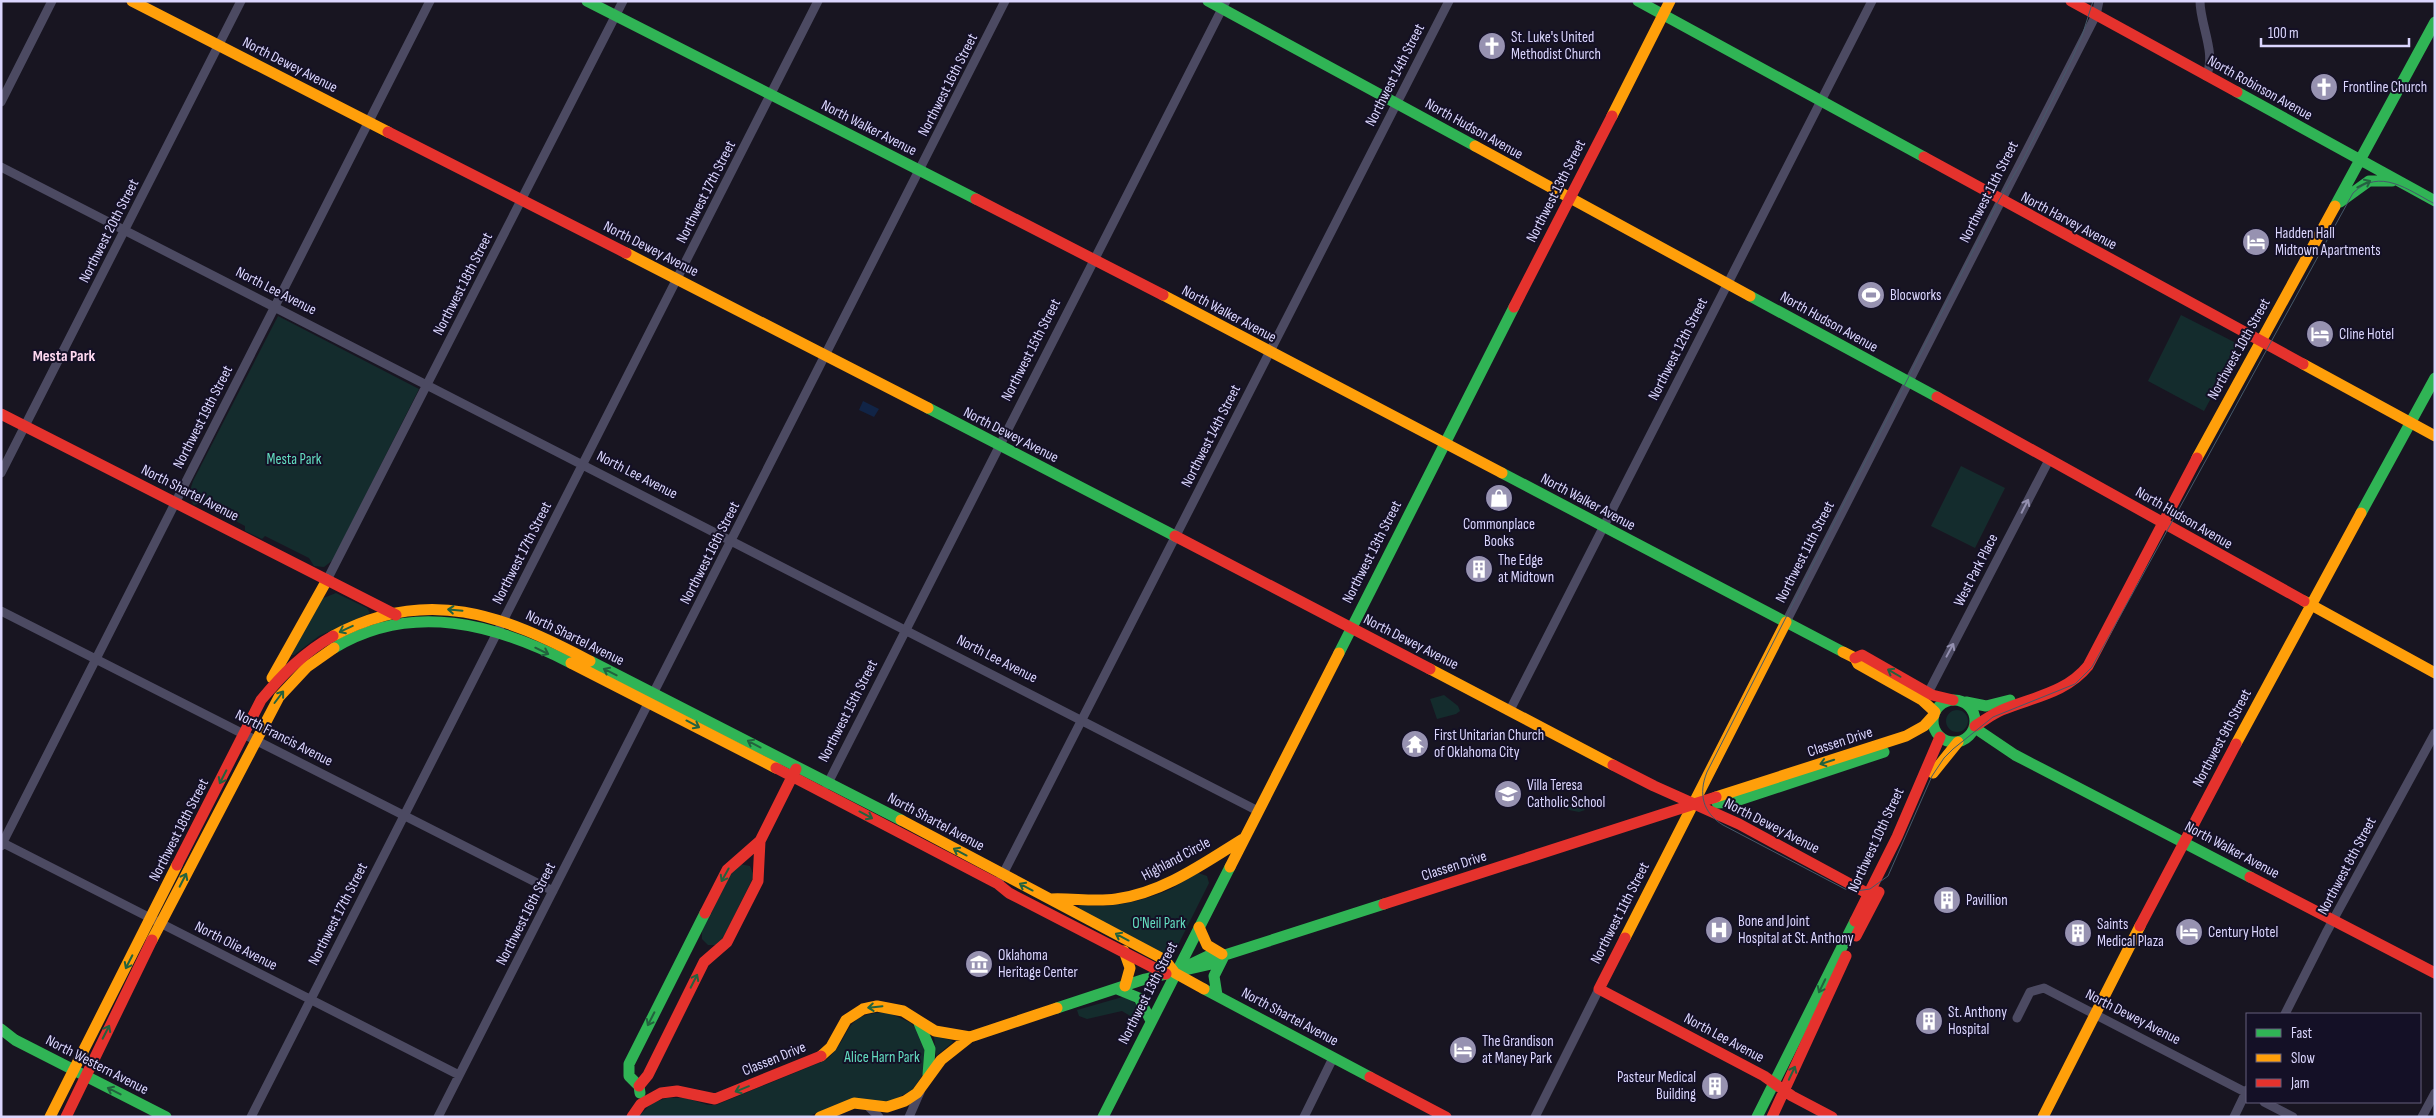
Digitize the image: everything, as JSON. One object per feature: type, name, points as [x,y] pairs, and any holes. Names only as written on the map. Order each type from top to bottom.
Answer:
[{"type":"street","points":[[1,102],[52,1]]},
{"type":"street","name":"North Dewey Avenue","points":[[132,1],[826,355],[1654,786],[1739,824],[1872,895]]},
{"type":"street","name":"Northwest 20th Street","points":[[1,473],[241,1]]},
{"type":"street","name":"Northwest 19th Street","points":[[2,843],[430,1]]},
{"type":"street","name":"North Walker Avenue","points":[[587,1],[1093,259],[1855,658],[1858,664],[1922,700],[1934,714]]},
{"type":"street","name":"Northwest 18th Street","points":[[327,580],[523,200],[623,1]]},
{"type":"street","name":"Northwest 17th Street","points":[[251,1117],[818,1]]},
{"type":"street","name":"Northwest 16th Street","points":[[438,1117],[1005,1]]},
{"type":"street","name":"North Hudson Avenue","points":[[1208,1],[1224,5],[1396,104],[1908,382],[2435,673]]},
{"type":"street","name":"Northwest 14th Street","points":[[1001,879],[1448,1]]},
{"type":"street","name":"North Harvey Avenue","points":[[1638,1],[2435,436]]},
{"type":"street","name":"Northwest 13th Street","points":[[1103,1117],[1151,1022],[1171,974],[1199,926],[1258,811],[1670,1]]},
{"type":"street","name":"Northwest 12th Street","points":[[1510,710],[1872,1]]},
{"type":"street","name":"North Robinson Avenue","points":[[2071,1],[2435,201]]},
{"type":"street","name":"Northwest 11th Street","points":[[1535,1117],[1692,803],[2096,15],[2099,1]]},
{"type":"street","points":[[2200,1],[2202,22],[2211,59],[2206,76]]},
{"type":"street","name":"Northwest 15th Street","points":[[826,788],[1093,259],[1224,5]]},
{"type":"street","name":"Northwest 10th Street","points":[[1975,727],[2002,710],[2077,679],[2088,666],[2162,522],[2435,22]]},
{"type":"street","name":"North Lee Avenue","points":[[1,167],[1258,811]]},
{"type":"street","points":[[2334,207],[2369,181],[2384,179],[2401,182]]},
{"type":"street","name":"Northwest 9th Street","points":[[2043,1117],[2184,841],[2435,378]]},
{"type":"street","name":"North Shartel Avenue","points":[[1,414],[407,620],[448,620],[524,629],[651,699],[795,771],[1001,879],[1049,899],[1165,960],[1171,974]]},
{"type":"street","name":"West Park Place","points":[[1928,693],[2049,460]]},
{"type":"street","points":[[261,700],[320,589],[327,580]]},
{"type":"street","name":"North Shartel Avenue","points":[[392,613],[438,609],[462,611],[500,626]]},
{"type":"street","name":"North Francis Avenue","points":[[1,611],[553,891]]},
{"type":"street","name":"Northwest 18th Street","points":[[250,737],[261,700],[281,674],[319,643],[362,622],[392,613]]},
{"type":"street","name":"Northwest 18th Street","points":[[50,1117],[156,921],[250,737],[279,697],[314,661],[356,636],[386,625],[407,620]]},
{"type":"street","name":"North Walker Avenue","points":[[1855,658],[1862,655],[1938,698],[1959,701]]},
{"type":"street","name":"Northwest 10th Street","points":[[1959,701],[1980,706],[1990,706],[2065,685]]},
{"type":"street","points":[[1959,701],[1973,711],[1975,727],[1969,736],[1959,742],[1948,742],[1939,736],[1934,728],[1934,714],[1944,702],[1959,701]]},
{"type":"street","name":"Classen Drive","points":[[820,1117],[851,1104],[887,1107],[900,1104],[911,1098],[941,1060],[970,1037],[1121,987],[1216,963],[1224,955],[1918,731],[1928,725],[1934,714]]},
{"type":"street","name":"North Walker Avenue","points":[[1975,727],[2015,755]]},
{"type":"street","name":"Northwest 8th Street","points":[[2286,1013],[2333,920],[2435,733]]},
{"type":"street","name":"Northwest 10th Street","points":[[1772,1117],[1848,952],[1909,806],[1934,756],[1939,736]]},
{"type":"street","name":"Classen Drive","points":[[1692,803],[1733,802],[1854,763],[1921,738],[1939,736]]},
{"type":"street","name":"North Walker Avenue","points":[[1959,742],[1978,742],[2015,755],[2184,841],[2435,973]]},
{"type":"street","name":"Northwest 10th Street","points":[[1757,1117],[1872,895],[1897,856],[1932,776],[1943,758],[1959,742]]},
{"type":"street","points":[[632,1117],[644,1101],[639,1086],[629,1076],[628,1064],[702,947],[727,870],[760,841],[795,771]]},
{"type":"street","name":"Highland Circle","points":[[1031,903],[1049,899],[1106,900],[1147,892],[1173,881],[1243,839]]},
{"type":"street","points":[[702,947],[727,942],[758,881],[760,841]]},
{"type":"street","name":"North Olie Avenue","points":[[2,843],[459,1075]]},
{"type":"street","name":"North Shartel Avenue","points":[[1001,879],[1009,893],[1216,995],[1446,1117]]},
{"type":"street","name":"Northwest 18th Street","points":[[66,1117],[156,921]]},
{"type":"street","points":[[1199,926],[1207,945],[1224,955],[1214,976],[1216,995]]},
{"type":"street","points":[[639,1086],[648,1074],[704,962],[702,947]]},
{"type":"street","points":[[1124,951],[1131,964],[1131,970],[1121,987],[1139,998],[1145,1006],[1151,1022]]},
{"type":"street","name":"North Dewey Avenue","points":[[2016,1018],[2030,992],[2044,988],[2246,1091]]},
{"type":"street","name":"North Lee Avenue","points":[[1599,990],[1774,1083],[1832,1117]]},
{"type":"street","name":"Classen Drive","points":[[644,1101],[659,1094],[672,1091],[683,1092],[705,1099],[715,1098],[812,1061],[828,1050],[846,1020],[863,1009],[877,1006],[890,1007],[909,1015],[919,1023],[940,1033],[970,1037]]},
{"type":"street","points":[[909,1117],[925,1080],[930,1050],[925,1032],[919,1023]]},
{"type":"street","name":"North Western Avenue","points":[[1,1030],[15,1040],[166,1117]]},
{"type":"street","name":"North Western Avenue","points":[[1,1037],[15,1040]]},
{"type":"street","points":[[1304,1117],[1333,1058]]},
{"type":"street","points":[[2422,1117],[2435,1093]]},
{"type":"street","points":[[2234,1117],[2246,1094]]},
{"type":"street","points":[[2266,1103],[2293,1117]]},
{"type":"street","points":[[863,1104],[873,1109],[879,1117]]},
{"type":"green space","points":[[2181,315],[2240,345],[2204,411],[2148,381]]},
{"type":"green space","name":"Mesta Park","points":[[278,316],[419,389],[333,560],[324,567],[314,566],[309,558],[265,536],[262,539],[245,531],[245,526],[201,503],[194,505],[188,497],[193,481]]},
{"type":"green space","points":[[1961,466],[2005,488],[1975,548],[1931,526]]},
{"type":"green space","points":[[336,593],[367,608],[370,613],[319,636],[292,655],[291,653],[321,599]]},
{"type":"green space","points":[[1444,695],[1458,706],[1460,711],[1456,714],[1437,719],[1430,699]]},
{"type":"green space","points":[[1957,710],[1965,713],[1968,721],[1965,729],[1957,732],[1949,729],[1946,721],[1949,713]]},
{"type":"green space","points":[[1573,799],[1581,801],[1585,810],[1579,812],[1569,810],[1565,805],[1566,802]]},
{"type":"green space","points":[[739,864],[750,866],[754,876],[722,940],[716,945],[708,945],[702,939],[702,931],[733,869]]},
{"type":"green space","name":"O'Neil Park","points":[[1198,873],[1207,876],[1209,883],[1176,949],[1164,955],[1079,910],[1079,906],[1082,905],[1116,905],[1150,897],[1171,889]]},
{"type":"green space","points":[[1126,996],[1140,1007],[1139,1021],[1137,1027],[1132,1032],[1125,1030],[1132,1017],[1122,1011],[1087,1019],[1079,1016],[1077,1010]]},
{"type":"green space","name":"Alice Harn Park","points":[[887,1012],[911,1023],[918,1031],[924,1046],[925,1072],[912,1090],[892,1101],[834,1106],[807,1117],[638,1117],[652,1103],[667,1098],[686,1098],[708,1105],[716,1105],[826,1060],[841,1043],[854,1022],[862,1017]]},
{"type":"green space","points":[[934,1036],[953,1042],[936,1056]]},
{"type":"water","points":[[863,401],[879,409],[874,417],[859,410]]},
{"type":"tram line","points":[[2093,1],[2082,36],[2072,59],[2024,158],[1999,200],[1707,772],[1703,788],[1704,802],[1711,815],[1723,825],[1845,889],[1856,891],[1870,889],[1888,876],[1932,776],[1944,758],[1993,717],[2075,684],[2092,667],[2353,193],[2363,185],[2384,181],[2394,183],[2435,204]]},
{"type":"traffic: fast","points":[[587,1],[976,199]]},
{"type":"traffic: fast","points":[[1208,1],[1475,146]]},
{"type":"traffic: fast","points":[[1638,1],[1924,157]]},
{"type":"traffic: fast","points":[[2335,206],[2435,22]]},
{"type":"traffic: fast","points":[[2237,92],[2435,201]]},
{"type":"traffic: fast","points":[[2340,202],[2369,181],[2392,181]]},
{"type":"traffic: fast","points":[[1750,296],[1937,397]]},
{"type":"traffic: fast","points":[[1339,653],[1514,307]]},
{"type":"traffic: fast","points":[[2361,513],[2435,378]]},
{"type":"traffic: fast","points":[[928,408],[1175,536]]},
{"type":"traffic: fast","points":[[1502,473],[1843,652]]},
{"type":"traffic: fast","points":[[334,648],[363,634],[393,625],[423,622],[453,623],[513,638],[571,663]]},
{"type":"traffic: fast","points":[[590,661],[901,820]]},
{"type":"traffic: fast","points":[[1958,700],[1966,703],[1972,709],[1975,721],[1972,733],[1966,739],[1950,742],[1942,739],[1936,733],[1933,717],[1936,709],[1942,703],[1958,700]]},
{"type":"traffic: fast","points":[[1966,702],[1986,706],[2010,700]]},
{"type":"traffic: fast","points":[[1975,728],[2015,755],[2250,877]]},
{"type":"traffic: fast","points":[[1717,803],[1733,802],[1884,752]]},
{"type":"traffic: fast","points":[[1103,1117],[1230,867]]},
{"type":"traffic: fast","points":[[1057,1008],[1145,979],[1216,963],[1225,955],[1384,904]]},
{"type":"traffic: fast","points":[[640,1093],[639,1086],[629,1076],[629,1064],[705,913]]},
{"type":"traffic: fast","points":[[1757,1117],[1855,921]]},
{"type":"traffic: fast","points":[[1183,968],[1208,956],[1225,955]]},
{"type":"traffic: fast","points":[[1217,995],[1214,976],[1223,958]]},
{"type":"traffic: fast","points":[[1117,989],[1139,998],[1151,1021]]},
{"type":"traffic: fast","points":[[1204,989],[1370,1077]]},
{"type":"traffic: fast","points":[[919,1023],[930,1049],[928,1075]]},
{"type":"traffic: fast","points":[[1,1029],[15,1040],[166,1117]]},
{"type":"traffic: slow","points":[[132,1],[388,132]]},
{"type":"traffic: slow","points":[[1612,116],[1670,1]]},
{"type":"traffic: slow","points":[[1475,146],[1750,296]]},
{"type":"traffic: slow","points":[[2197,458],[2335,206]]},
{"type":"traffic: slow","points":[[626,253],[928,408]]},
{"type":"traffic: slow","points":[[1163,295],[1502,473]]},
{"type":"traffic: slow","points":[[2303,364],[2435,436]]},
{"type":"traffic: slow","points":[[2236,744],[2361,513]]},
{"type":"traffic: slow","points":[[272,678],[327,580]]},
{"type":"traffic: slow","points":[[2304,601],[2435,673]]},
{"type":"traffic: slow","points":[[333,636],[367,621],[401,612],[433,609],[464,612],[495,619],[526,631],[590,661]]},
{"type":"traffic: slow","points":[[1625,938],[1786,622]]},
{"type":"traffic: slow","points":[[152,940],[279,697],[307,667],[334,648]]},
{"type":"traffic: slow","points":[[1843,652],[1855,658],[1858,664],[1922,700],[1935,712]]},
{"type":"traffic: slow","points":[[1230,867],[1339,653]]},
{"type":"traffic: slow","points":[[571,663],[776,768]]},
{"type":"traffic: slow","points":[[1430,669],[1613,765]]},
{"type":"traffic: slow","points":[[1716,797],[1906,736],[1924,726],[1934,715]]},
{"type":"traffic: slow","points":[[1933,773],[1958,742]]},
{"type":"traffic: slow","points":[[901,820],[1165,960],[1175,973],[1204,989]]},
{"type":"traffic: slow","points":[[1051,899],[1108,900],[1133,896],[1167,884],[1243,839]]},
{"type":"traffic: slow","points":[[50,1117],[177,865]]},
{"type":"traffic: slow","points":[[2043,1117],[2140,926]]},
{"type":"traffic: slow","points":[[1199,927],[1207,945],[1222,954]]},
{"type":"traffic: slow","points":[[1124,951],[1130,968],[1125,986]]},
{"type":"traffic: slow","points":[[821,1056],[831,1047],[846,1020],[863,1009],[877,1006],[903,1011],[935,1031],[970,1037]]},
{"type":"traffic: slow","points":[[820,1117],[854,1103],[887,1107],[905,1101],[917,1093],[941,1060],[970,1037],[1057,1008]]},
{"type":"traffic: jam","points":[[2071,1],[2237,92]]},
{"type":"traffic: jam","points":[[1514,307],[1612,116]]},
{"type":"traffic: jam","points":[[388,132],[626,253]]},
{"type":"traffic: jam","points":[[1924,157],[2303,364]]},
{"type":"traffic: jam","points":[[976,199],[1163,295]]},
{"type":"traffic: jam","points":[[1937,397],[2304,601]]},
{"type":"traffic: jam","points":[[1,414],[396,615]]},
{"type":"traffic: jam","points":[[1975,726],[1998,712],[2059,688],[2070,682],[2088,666],[2197,458]]},
{"type":"traffic: jam","points":[[1175,536],[1430,669]]},
{"type":"traffic: jam","points":[[177,865],[261,700],[294,665],[312,649],[333,636]]},
{"type":"traffic: jam","points":[[1855,658],[1862,655],[1932,695],[1953,700]]},
{"type":"traffic: jam","points":[[1855,921],[1897,837],[1940,737]]},
{"type":"traffic: jam","points":[[2140,926],[2236,744]]},
{"type":"traffic: jam","points":[[1613,765],[1654,786],[1739,824],[1876,898]]},
{"type":"traffic: jam","points":[[776,768],[998,884],[1009,893],[1166,974]]},
{"type":"traffic: jam","points":[[639,1086],[648,1075],[704,962],[727,942],[758,881],[760,841],[796,769]]},
{"type":"traffic: jam","points":[[1384,904],[1716,797]]},
{"type":"traffic: jam","points":[[705,913],[727,870],[760,841]]},
{"type":"traffic: jam","points":[[2250,877],[2435,973]]},
{"type":"traffic: jam","points":[[1856,936],[1879,892]]},
{"type":"traffic: jam","points":[[1625,938],[1599,989],[1764,1076],[1792,1096],[1832,1117]]},
{"type":"traffic: jam","points":[[66,1117],[152,940]]},
{"type":"traffic: jam","points":[[1772,1117],[1846,956]]},
{"type":"traffic: jam","points":[[632,1117],[641,1104],[661,1093],[677,1091],[715,1099],[821,1056]]},
{"type":"traffic: jam","points":[[1370,1077],[1446,1117]]},
{"type":"place","name":"St. Luke's United Methodist Church","points":[[1492,46]]},
{"type":"place","name":"Frontline Church","points":[[2324,87]]},
{"type":"place","name":"Hadden Hall Midtown Apartments","points":[[2256,242]]},
{"type":"place","name":"Blocworks","points":[[1871,295]]},
{"type":"place","name":"Cline Hotel","points":[[2320,334]]},
{"type":"place","name":"Commonplace Books","points":[[1499,498]]},
{"type":"place","name":"The Edge at Midtown","points":[[1479,569]]},
{"type":"place","name":"First Unitarian Church of Oklahoma City","points":[[1415,744]]},
{"type":"place","name":"Villa Teresa Catholic School","points":[[1508,794]]},
{"type":"place","name":"Pavillion","points":[[1947,900]]},
{"type":"place","name":"Bone and Joint Hospital at St. Anthony","points":[[1719,930]]},
{"type":"place","name":"Century Hotel","points":[[2189,932]]},
{"type":"place","name":"Saints Medical Plaza","points":[[2078,933]]},
{"type":"place","name":"Oklahoma Heritage Center","points":[[979,964]]},
{"type":"place","name":"St. Anthony Hospital","points":[[1929,1021]]},
{"type":"place","name":"The Grandison at Maney Park","points":[[1463,1050]]},
{"type":"place","name":"Pasteur Medical Building","points":[[1715,1086]]},
{"type":"district","name":"Mesta Park","points":[[64,356]]}]
